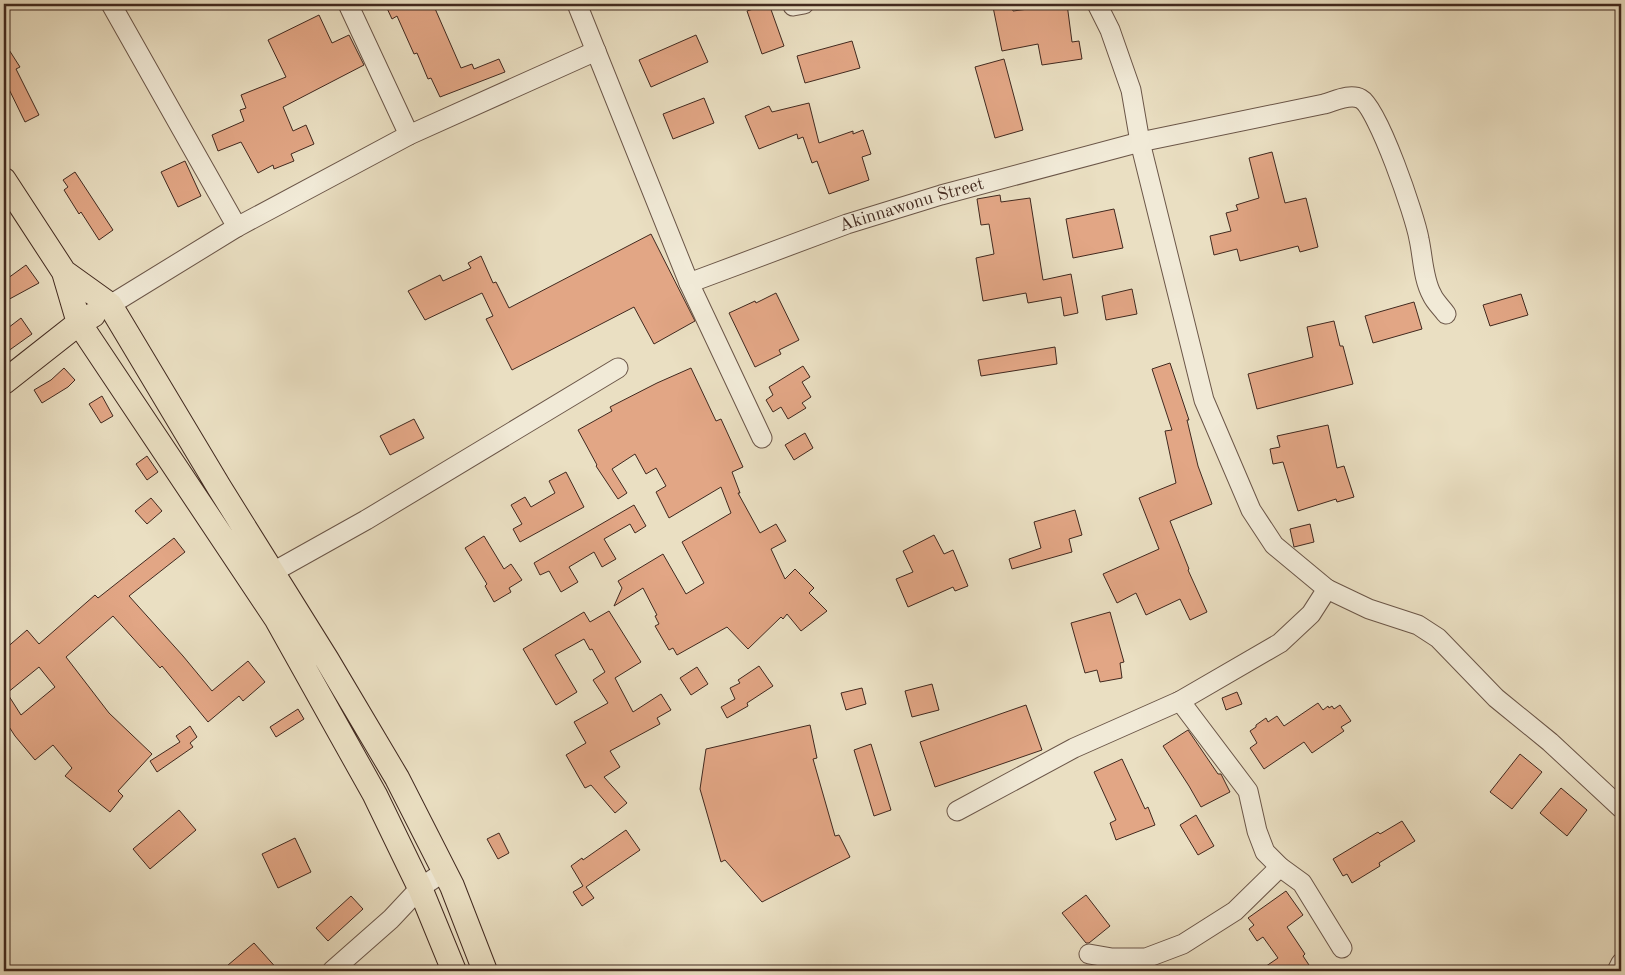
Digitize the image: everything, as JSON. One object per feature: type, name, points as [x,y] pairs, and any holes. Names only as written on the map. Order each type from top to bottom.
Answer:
[{"type":"main road","points":[[4,180],[64,272],[79,323],[276,618],[375,795],[420,888],[454,971]]},
{"type":"main road","points":[[64,272],[110,305],[218,487],[327,660],[397,778],[444,870],[485,971]]},
{"type":"main road","points":[[4,382],[79,323],[110,305]]},
{"type":"street","points":[[111,4],[237,227]]},
{"type":"street","points":[[348,4],[409,135]]},
{"type":"street","points":[[577,4],[689,283],[762,438]]},
{"type":"street","points":[[1097,4],[1110,30],[1131,90],[1140,142],[1204,400],[1251,510],[1274,544],[1327,589],[1369,608],[1418,625],[1438,638],[1496,698],[1619,802]]},
{"type":"street","points":[[110,305],[237,227],[409,135],[596,51]]},
{"type":"street","name":"Akinnawonu Street","points":[[689,283],[847,224],[941,195],[1140,142],[1324,104],[1351,96],[1362,99],[1372,111],[1406,191],[1419,238],[1424,271],[1432,295],[1446,314]]},
{"type":"street","points":[[273,572],[374,515],[618,368]]},
{"type":"street","points":[[957,811],[1074,748],[1180,701],[1280,643],[1311,614],[1327,589]]},
{"type":"street","points":[[1180,701],[1248,792],[1257,831],[1265,852],[1280,867],[1302,883],[1342,948]]},
{"type":"street","points":[[1089,954],[1112,958],[1146,958],[1183,944],[1235,911],[1280,867]]},
{"type":"street","points":[[1149,962],[1210,928],[1253,897],[1280,867]]},
{"type":"street","points":[[332,971],[391,919],[420,888],[444,870]]},
{"type":"street","points":[[1617,971],[1621,963]]},
{"type":"building","points":[[385,4],[433,4],[461,68],[472,64],[474,69],[499,59],[505,72],[440,97],[431,78],[428,79],[417,53],[414,54],[397,16],[392,19]]},
{"type":"building","points":[[769,4],[784,46],[762,54],[747,11]]},
{"type":"building","points":[[1011,4],[1013,11],[1067,4],[1072,42],[1079,41],[1082,59],[1042,65],[1038,44],[1002,51],[993,7]]},
{"type":"building","points":[[319,15],[332,43],[349,35],[364,65],[283,107],[293,131],[306,125],[314,144],[291,154],[294,161],[274,169],[273,165],[258,173],[241,142],[218,151],[212,135],[244,121],[240,110],[246,108],[241,95],[286,77],[268,40]]},
{"type":"building","points":[[696,35],[708,62],[651,87],[639,60]]},
{"type":"building","points":[[852,41],[860,68],[805,83],[797,56]]},
{"type":"building","points":[[4,42],[20,67],[16,69],[39,115],[25,122],[4,79]]},
{"type":"building","points":[[1004,59],[1023,130],[995,138],[975,67]]},
{"type":"building","points":[[704,98],[714,123],[673,139],[663,114]]},
{"type":"building","points":[[809,103],[819,143],[853,131],[853,134],[863,130],[871,154],[862,157],[869,180],[829,194],[817,161],[812,163],[803,137],[798,139],[797,134],[759,149],[745,116],[769,106],[772,112]]},
{"type":"building","points":[[1272,152],[1285,203],[1306,198],[1318,247],[1300,252],[1298,246],[1240,261],[1237,249],[1214,255],[1210,236],[1231,231],[1226,213],[1238,210],[1236,205],[1259,198],[1249,158]]},
{"type":"building","points":[[185,161],[201,196],[178,207],[161,172]]},
{"type":"building","points":[[75,172],[113,230],[99,240],[64,190],[68,187],[63,180]]},
{"type":"building","points":[[1000,195],[1001,202],[1030,198],[1043,280],[1071,274],[1078,313],[1064,316],[1061,297],[1028,303],[1026,293],[983,301],[976,258],[994,254],[989,224],[981,225],[977,199]]},
{"type":"building","points":[[1114,209],[1123,248],[1073,258],[1066,219]]},
{"type":"building","points":[[651,234],[695,321],[654,344],[634,307],[512,370],[486,319],[493,316],[482,293],[425,320],[408,291],[440,275],[443,281],[471,268],[468,263],[481,256],[493,283],[496,282],[509,308]]},
{"type":"building","points":[[26,265],[39,283],[4,302],[4,281]]},
{"type":"building","points":[[1132,289],[1137,314],[1106,320],[1102,296]]},
{"type":"building","points":[[776,293],[799,340],[779,350],[781,354],[755,367],[729,313]]},
{"type":"building","points":[[1521,294],[1528,315],[1490,326],[1483,305]]},
{"type":"building","points":[[1414,302],[1422,329],[1373,343],[1365,316]]},
{"type":"building","points":[[21,318],[32,334],[4,354],[4,331]]},
{"type":"building","points":[[1334,321],[1353,384],[1257,409],[1248,374],[1313,357],[1307,327]]},
{"type":"building","points":[[1055,347],[1057,364],[981,376],[978,360]]},
{"type":"building","points":[[1170,363],[1189,420],[1187,420],[1198,466],[1212,504],[1170,521],[1188,570],[1207,612],[1190,620],[1180,599],[1146,615],[1136,593],[1117,603],[1103,574],[1159,549],[1139,498],[1176,483],[1165,431],[1172,430],[1152,369]]},
{"type":"building","points":[[803,366],[810,377],[802,382],[811,397],[802,403],[806,408],[788,419],[781,407],[773,412],[766,400],[773,395],[769,387]]},
{"type":"building","points":[[64,368],[75,380],[68,387],[42,403],[34,390],[51,380]]},
{"type":"building","points":[[691,368],[716,421],[721,419],[743,467],[732,472],[740,493],[738,493],[760,533],[776,524],[786,541],[771,549],[785,579],[795,569],[814,588],[809,593],[827,611],[801,631],[787,614],[783,619],[781,617],[748,649],[727,627],[677,655],[673,648],[669,650],[655,626],[659,624],[655,616],[657,615],[643,588],[614,606],[622,588],[618,581],[663,554],[686,594],[704,583],[682,542],[731,513],[721,487],[669,518],[656,492],[666,486],[656,468],[646,474],[635,454],[612,469],[627,493],[618,499],[596,466],[578,430],[612,411],[610,407]]},
{"type":"building","points":[[102,396],[113,416],[101,423],[89,404]]},
{"type":"building","points":[[414,419],[424,438],[390,455],[380,436]]},
{"type":"building","points":[[1328,425],[1337,468],[1344,466],[1354,497],[1337,502],[1336,499],[1298,511],[1283,462],[1273,464],[1270,449],[1280,447],[1277,436]]},
{"type":"building","points":[[805,433],[813,448],[794,460],[785,445]]},
{"type":"building","points":[[147,456],[158,472],[147,480],[136,464]]},
{"type":"building","points":[[566,472],[584,507],[520,542],[513,529],[522,524],[511,505],[525,497],[531,507],[555,493],[549,481]]},
{"type":"building","points":[[151,498],[162,511],[147,524],[135,511]]},
{"type":"building","points":[[634,505],[646,526],[635,533],[630,524],[604,539],[616,559],[602,567],[594,552],[569,567],[578,582],[561,592],[549,571],[540,575],[534,563]]},
{"type":"building","points":[[1075,510],[1082,535],[1069,539],[1072,552],[1012,569],[1009,559],[1041,548],[1034,522]]},
{"type":"building","points":[[1310,524],[1314,542],[1294,547],[1290,529]]},
{"type":"building","points":[[934,535],[944,554],[953,550],[968,586],[955,591],[953,587],[908,607],[896,579],[913,572],[903,551]]},
{"type":"building","points":[[484,536],[504,569],[511,564],[522,580],[509,588],[511,592],[494,602],[485,586],[487,584],[465,548]]},
{"type":"building","points":[[174,538],[185,552],[129,596],[212,691],[248,661],[265,682],[243,701],[239,696],[208,722],[162,666],[160,668],[113,616],[66,657],[109,713],[152,754],[118,791],[123,796],[110,812],[65,776],[72,768],[53,745],[35,760],[4,719],[4,650],[27,630],[39,644],[95,595],[98,598]],"holes":[[[39,667],[55,687],[21,715],[7,693]]]},
{"type":"building","points":[[609,611],[641,662],[615,678],[633,712],[661,694],[671,710],[657,718],[660,724],[610,751],[620,767],[604,777],[627,803],[615,813],[591,785],[585,788],[566,755],[586,743],[574,722],[608,703],[593,680],[605,672],[584,639],[555,655],[577,692],[556,705],[523,649],[584,612],[590,622]]},
{"type":"building","points":[[1110,612],[1124,662],[1120,663],[1122,678],[1100,682],[1097,670],[1085,673],[1071,623]]},
{"type":"building","points":[[759,666],[773,686],[747,703],[748,706],[727,718],[721,707],[735,699],[730,688],[740,683],[738,680]]},
{"type":"building","points":[[697,667],[708,684],[691,695],[680,678]]},
{"type":"building","points":[[932,684],[939,710],[912,717],[905,691]]},
{"type":"building","points":[[862,688],[866,704],[846,710],[841,693]]},
{"type":"building","points":[[1237,692],[1242,704],[1226,710],[1222,698]]},
{"type":"building","points":[[1318,703],[1323,710],[1328,706],[1329,708],[1332,706],[1334,709],[1340,705],[1351,721],[1341,727],[1344,731],[1312,753],[1304,742],[1264,769],[1250,748],[1257,743],[1250,731],[1266,718],[1268,722],[1277,716],[1284,726]]},
{"type":"building","points":[[1026,705],[1042,750],[935,787],[920,742]]},
{"type":"building","points":[[298,709],[304,719],[276,737],[270,727]]},
{"type":"building","points":[[810,725],[817,758],[813,759],[835,836],[839,835],[850,857],[762,902],[725,860],[721,862],[700,789],[706,749]]},
{"type":"building","points":[[190,726],[197,737],[190,743],[193,747],[157,772],[150,761],[180,742],[176,736]]},
{"type":"building","points":[[1188,730],[1218,774],[1221,774],[1230,792],[1201,807],[1163,746]]},
{"type":"building","points":[[871,744],[891,810],[874,816],[854,750]]},
{"type":"building","points":[[1520,754],[1542,772],[1512,809],[1490,792]]},
{"type":"building","points":[[1122,759],[1145,809],[1148,807],[1155,825],[1116,840],[1110,823],[1116,820],[1094,772]]},
{"type":"building","points":[[1561,788],[1587,810],[1567,836],[1540,813]]},
{"type":"building","points":[[179,810],[196,830],[150,869],[133,849]]},
{"type":"building","points":[[1196,815],[1214,846],[1198,855],[1180,825]]},
{"type":"building","points":[[1402,821],[1415,841],[1379,863],[1380,866],[1352,883],[1347,874],[1343,876],[1333,859],[1378,832],[1380,834]]},
{"type":"building","points":[[626,830],[640,850],[586,887],[594,898],[582,906],[573,892],[583,886],[571,866],[582,858],[583,860]]},
{"type":"building","points":[[499,833],[509,853],[498,859],[487,839]]},
{"type":"building","points":[[295,838],[311,872],[278,888],[262,854]]},
{"type":"building","points":[[1286,891],[1303,915],[1287,927],[1305,954],[1303,956],[1313,971],[1259,971],[1278,958],[1263,937],[1257,941],[1249,929],[1254,925],[1248,918]]},
{"type":"building","points":[[1086,895],[1110,926],[1089,943],[1086,943],[1062,913]]},
{"type":"building","points":[[351,896],[363,909],[328,941],[316,928]]},
{"type":"building","points":[[254,943],[279,971],[221,971]]}]
